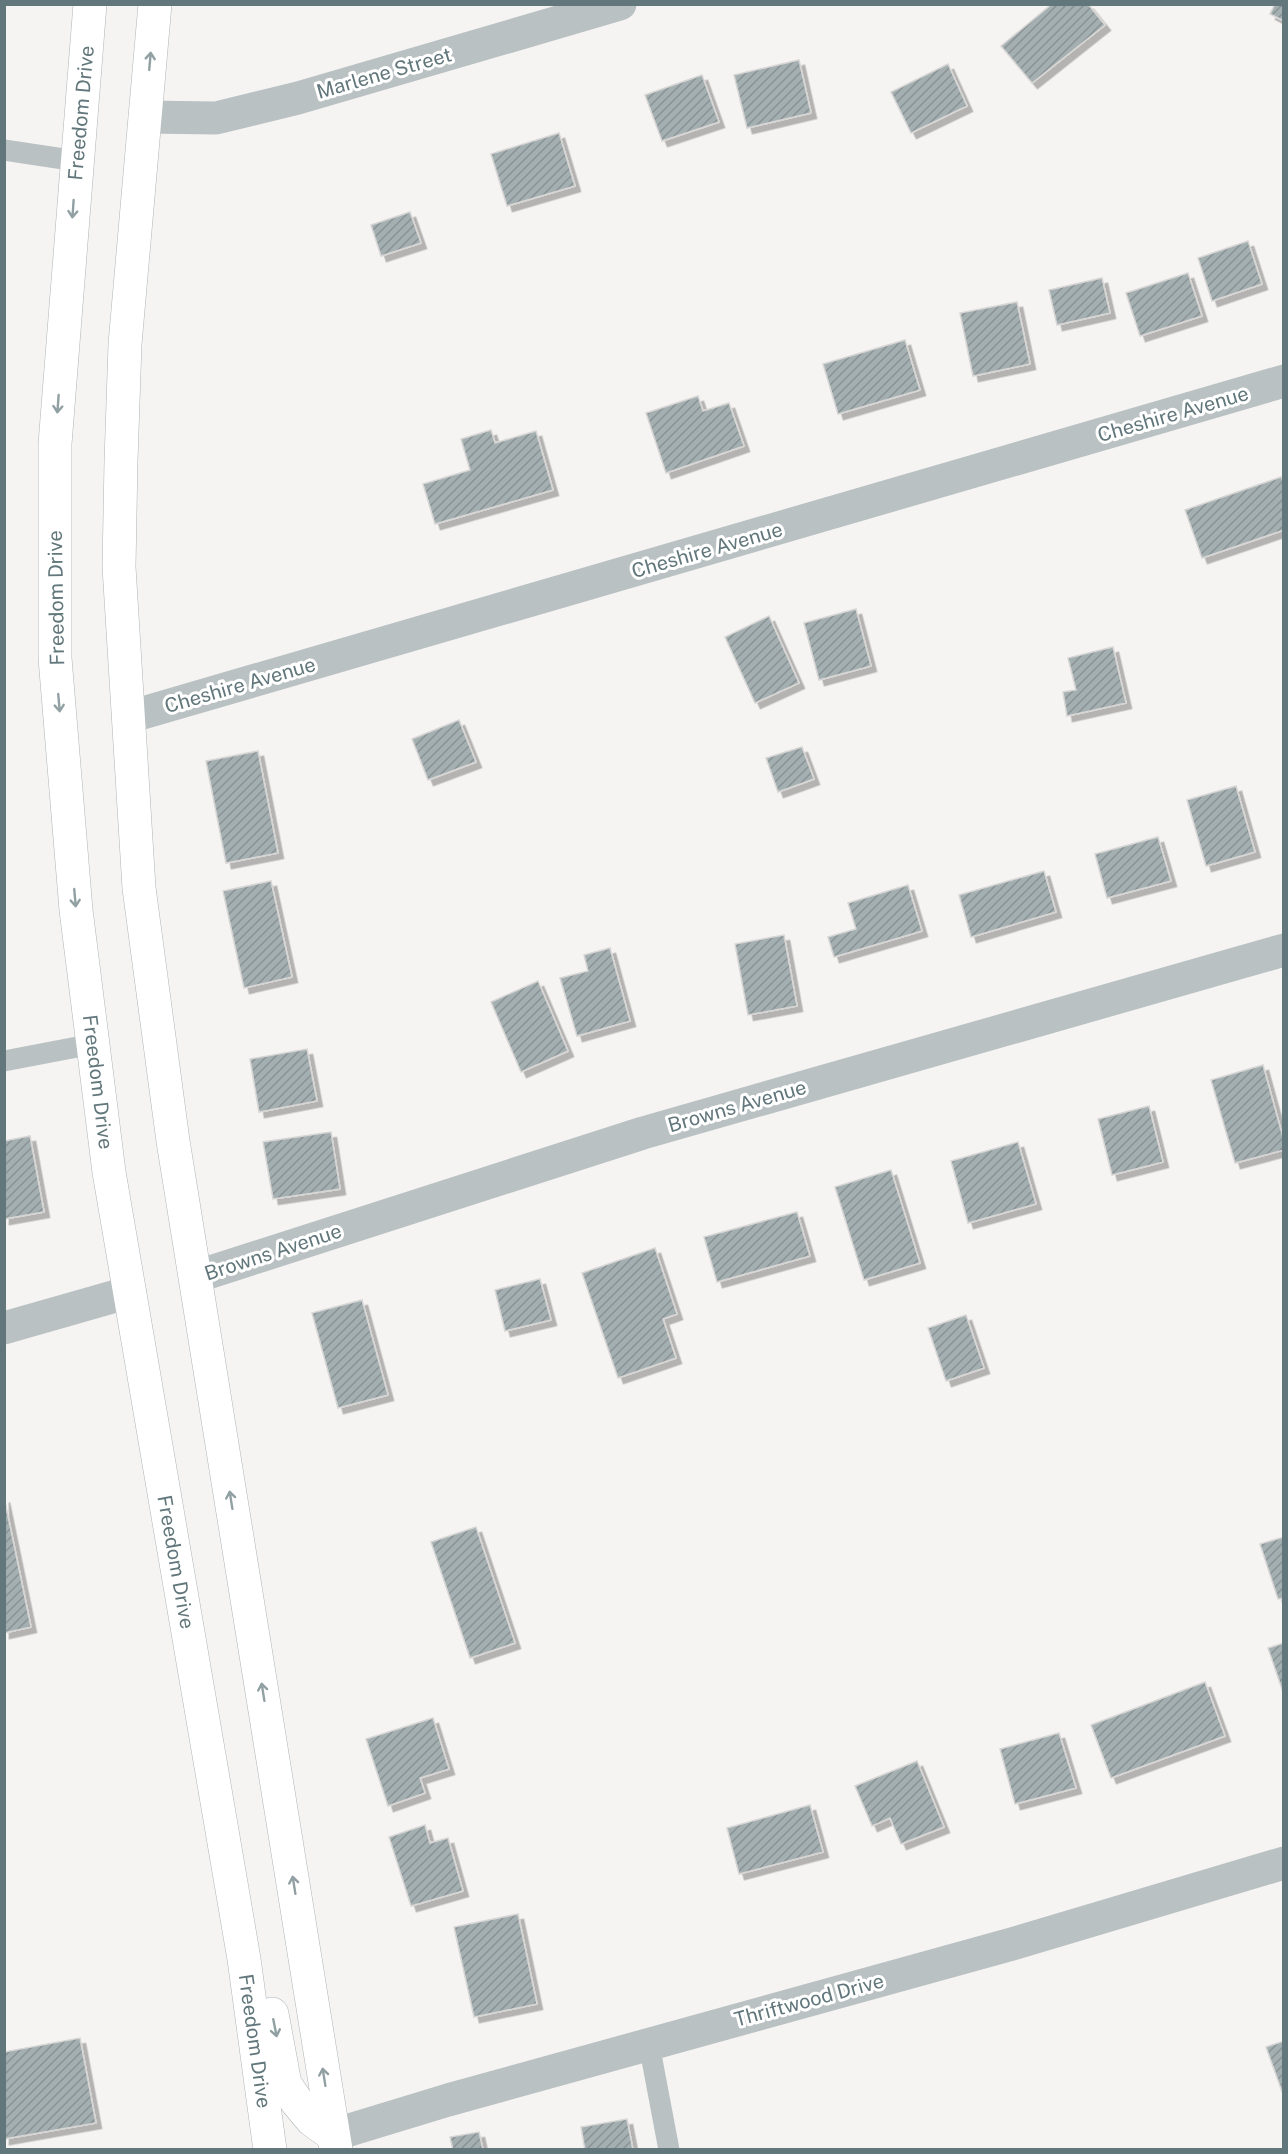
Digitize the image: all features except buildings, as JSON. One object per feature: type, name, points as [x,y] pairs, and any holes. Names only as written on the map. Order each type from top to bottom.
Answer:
[{"type":"main road","name":"Freedom Drive","points":[[90,4],[55,444],[55,658],[76,910],[109,1172],[244,1959],[270,2150]]},
{"type":"main road","points":[[155,4],[125,344],[120,461],[119,567],[139,888],[171,1130],[335,2142]]},
{"type":"main road","points":[[180,1586],[196,1600],[202,1612],[285,2084],[312,2120],[335,2142]]},
{"type":"street","name":"Marlene Street","points":[[145,117],[216,118],[298,98],[620,4]]},
{"type":"street","name":"Cheshire Avenue","points":[[129,717],[1284,381]]},
{"type":"street","name":"Browns Avenue","points":[[195,1277],[643,1133],[1284,950]]},
{"type":"street","points":[[4,1328],[130,1292]]},
{"type":"street","name":"Thriftwood Drive","points":[[335,2142],[448,2100],[1012,1944],[1284,1863]]},
{"type":"lane","points":[[4,150],[77,161]]},
{"type":"lane","points":[[4,1061],[93,1044]]},
{"type":"lane","points":[[649,2044],[669,2150]]}]
